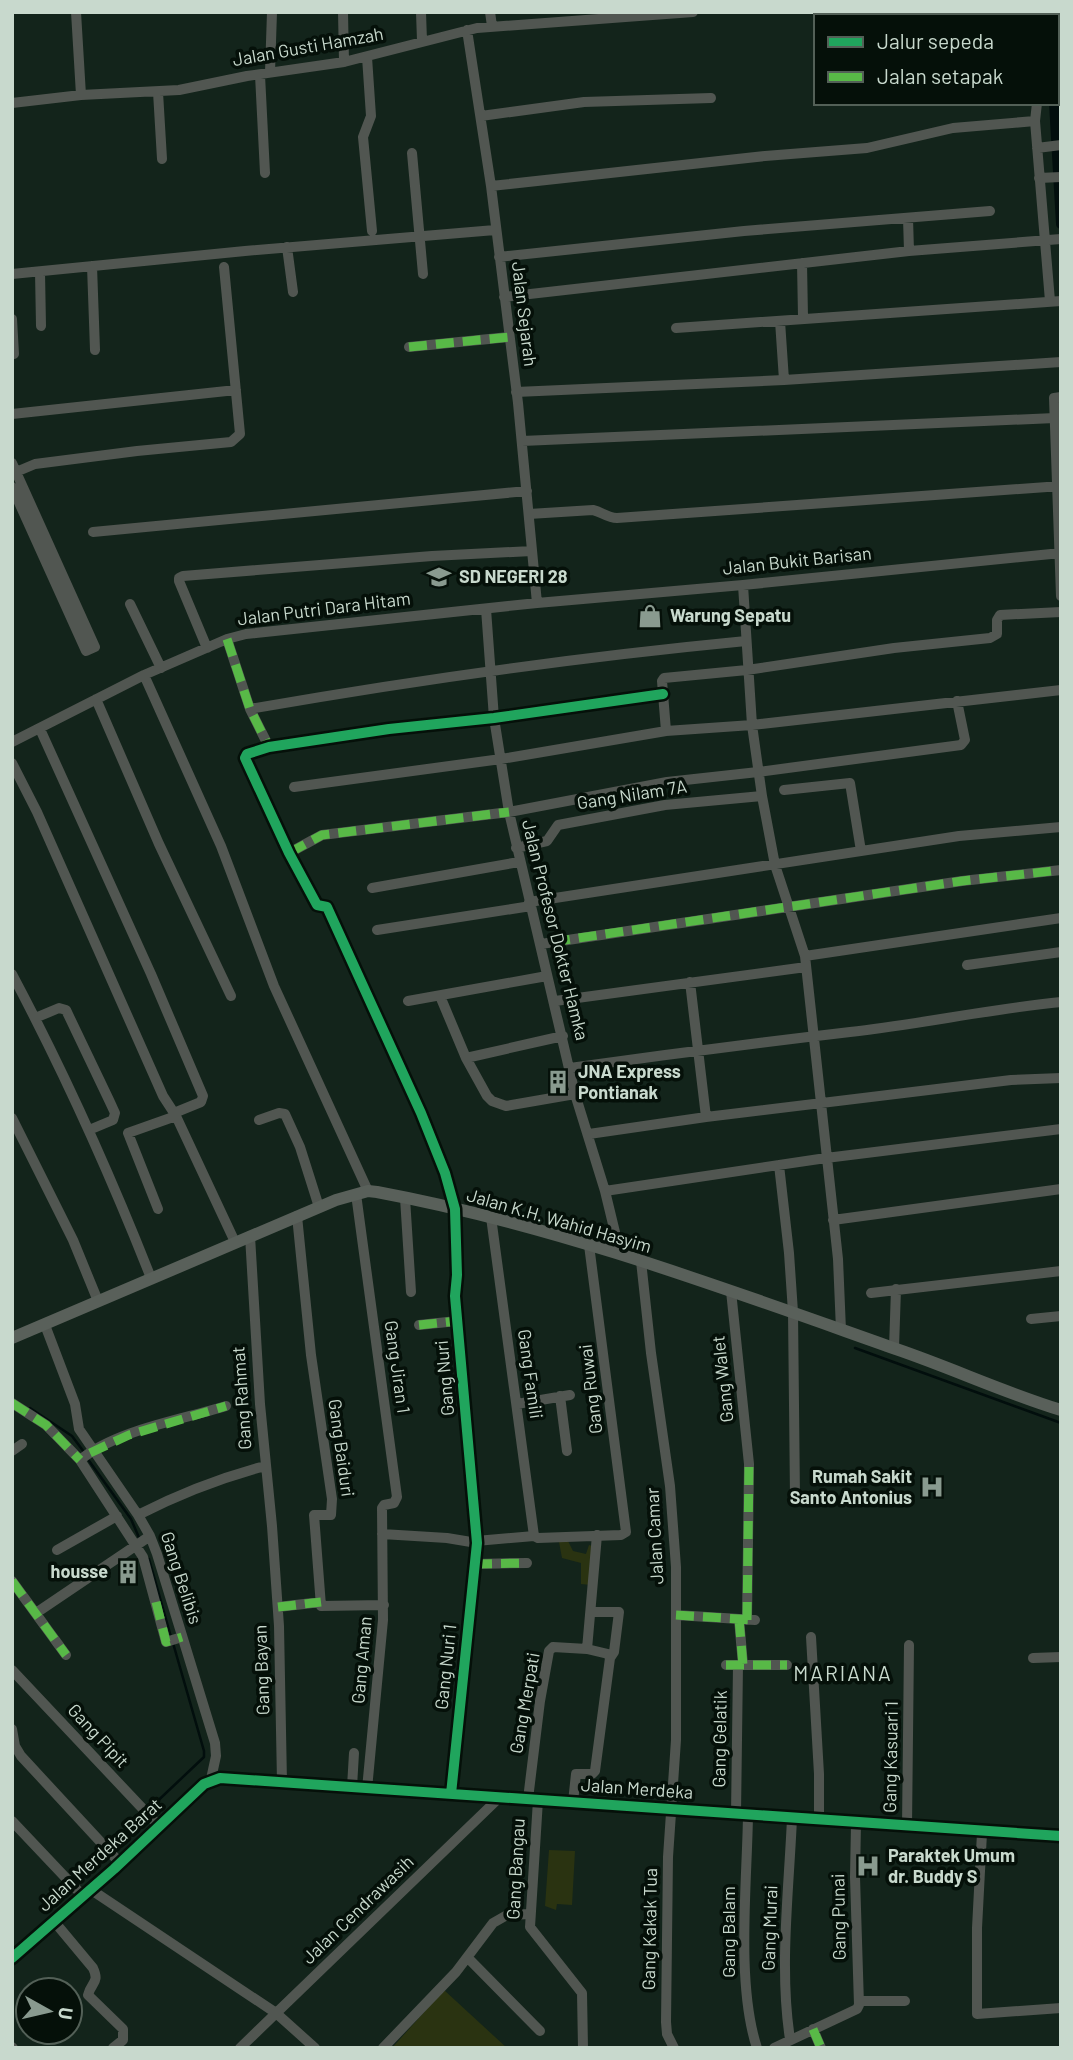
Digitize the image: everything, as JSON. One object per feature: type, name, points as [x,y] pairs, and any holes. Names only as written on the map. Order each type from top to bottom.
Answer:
[{"type":"main road","name":"Jalan K.H. Wahid Hasyim","points":[[362,1193],[405,1198],[491,1217],[620,1253],[793,1312],[1032,1402],[1061,1410]]},
{"type":"main road","points":[[14,1333],[45,1325],[297,1216],[362,1193]]},
{"type":"street","points":[[76,12],[81,95]]},
{"type":"street","points":[[265,173],[265,74],[272,12]]},
{"type":"street","points":[[343,12],[344,62]]},
{"type":"street","points":[[421,12],[422,41]]},
{"type":"street","points":[[490,12],[492,26]]},
{"type":"street","name":"Jalan Gusti Hamzah","points":[[12,103],[81,95],[179,90],[344,62],[492,26],[693,12]]},
{"type":"street","name":"Jalan Sejarah","points":[[467,30],[491,186],[522,441],[537,603]]},
{"type":"street","points":[[367,57],[371,116],[363,137],[372,231]]},
{"type":"street","points":[[158,92],[162,159]]},
{"type":"street","points":[[481,116],[584,102],[710,98]]},
{"type":"street","points":[[677,328],[1055,301],[1052,239],[1042,178],[1042,147],[1035,121],[1037,105]]},
{"type":"street","points":[[491,186],[765,156],[867,148],[953,128],[1035,121]]},
{"type":"street","points":[[1042,147],[1061,145]]},
{"type":"street","points":[[412,153],[423,274]]},
{"type":"street","points":[[1042,178],[1061,177]]},
{"type":"street","points":[[499,257],[744,231],[990,211]]},
{"type":"street","points":[[908,218],[909,251]]},
{"type":"street","points":[[12,274],[495,230]]},
{"type":"street","points":[[504,297],[909,251],[1052,239]]},
{"type":"street","points":[[287,247],[293,292]]},
{"type":"street","points":[[802,263],[803,317]]},
{"type":"street","points":[[92,266],[95,350]]},
{"type":"street","points":[[12,487],[31,517],[95,647],[86,651],[31,517],[14,468],[137,451],[231,442],[239,437],[224,267]]},
{"type":"street","points":[[40,272],[41,326]]},
{"type":"street","points":[[12,319],[14,354]]},
{"type":"street","points":[[780,321],[784,380]]},
{"type":"street","points":[[409,347],[509,337]]},
{"type":"street","points":[[516,392],[784,380],[1059,363]]},
{"type":"street","points":[[12,414],[236,390]]},
{"type":"street","points":[[1058,397],[1055,418],[1061,596]]},
{"type":"street","points":[[522,441],[1055,418]]},
{"type":"street","points":[[529,514],[593,510],[610,518],[624,518],[1059,486]]},
{"type":"street","points":[[93,532],[527,492]]},
{"type":"street","points":[[207,648],[179,581],[183,576],[432,556],[532,551]]},
{"type":"street","name":"Jalan Bukit Barisan","points":[[537,603],[1059,554]]},
{"type":"street","points":[[743,585],[747,670],[762,796],[775,865],[806,962],[838,1259],[841,1330]]},
{"type":"street","name":"Jalan Putri Dara Hitam","points":[[14,737],[40,729],[144,675],[227,639],[246,634],[537,603]]},
{"type":"street","points":[[130,604],[161,668]]},
{"type":"street","name":"Jalan Profesor Dokter Hamka","points":[[486,609],[494,718],[516,848],[555,1001],[575,1094],[589,1134],[620,1253]]},
{"type":"street","points":[[666,731],[662,681],[664,678],[747,670],[894,648],[990,638],[997,634],[997,620],[1000,615],[1061,612]]},
{"type":"street","points":[[227,639],[250,709],[269,747]]},
{"type":"street","points":[[250,709],[371,687],[746,641]]},
{"type":"street","points":[[144,675],[221,846],[274,986],[362,1193]]},
{"type":"street","points":[[294,788],[501,759],[666,731],[752,725],[1061,690]]},
{"type":"street","points":[[663,694],[269,747],[247,754],[245,761],[289,853],[321,835],[509,812],[667,782],[964,744],[957,701]]},
{"type":"street","points":[[96,699],[159,844],[231,996]]},
{"type":"street","points":[[40,729],[203,1096],[201,1102],[128,1133],[158,1209]]},
{"type":"street","points":[[12,763],[37,811],[163,1096],[175,1114],[235,1242]]},
{"type":"street","points":[[784,790],[849,782],[861,851]]},
{"type":"street","name":"Gang Nilam 7A","points":[[516,848],[547,841],[558,825],[665,805],[762,796]]},
{"type":"street","points":[[377,930],[652,881],[959,836],[1061,827]]},
{"type":"street","name":"Gang Nuri","points":[[289,853],[317,905],[327,907],[421,1113],[455,1209],[457,1321],[476,1542]]},
{"type":"street","points":[[372,888],[519,862]]},
{"type":"street","points":[[541,944],[962,881],[1061,870]]},
{"type":"street","points":[[555,1001],[690,982],[1061,918]]},
{"type":"street","points":[[967,965],[1061,952]]},
{"type":"street","points":[[12,974],[116,1188],[151,1278]]},
{"type":"street","points":[[408,1001],[547,976]]},
{"type":"street","points":[[690,982],[706,1116]]},
{"type":"street","points":[[440,996],[466,1058],[487,1096],[506,1106],[575,1094]]},
{"type":"street","points":[[570,1068],[1061,1002]]},
{"type":"street","points":[[35,1018],[59,1008],[66,1010],[114,1113],[114,1118],[89,1130]]},
{"type":"street","points":[[466,1058],[563,1036]]},
{"type":"street","points":[[589,1134],[706,1116],[1011,1080],[1061,1078]]},
{"type":"street","points":[[259,1120],[279,1113],[285,1114],[300,1147],[319,1207]]},
{"type":"street","points":[[12,1118],[73,1240],[98,1301]]},
{"type":"street","points":[[605,1191],[826,1158],[1061,1129]]},
{"type":"street","points":[[779,1165],[793,1312],[795,1498]]},
{"type":"street","points":[[833,1220],[1061,1189]]},
{"type":"street","name":"Gang Jiran 1","points":[[362,1193],[397,1497],[394,1503],[382,1507],[382,1534]]},
{"type":"street","points":[[405,1198],[411,1292]]},
{"type":"street","name":"Gang Baiduri","points":[[297,1216],[311,1355],[332,1499],[331,1514],[314,1515],[321,1602]]},
{"type":"street","name":"Gang Famili","points":[[491,1217],[534,1536]]},
{"type":"street","name":"Gang Rahmat","points":[[250,1236],[265,1466],[274,1556]]},
{"type":"street","name":"Gang Ruwai","points":[[589,1245],[626,1530],[621,1535],[597,1535]]},
{"type":"street","name":"Jalan Camar","points":[[641,1261],[675,1540],[676,1740],[671,1810]]},
{"type":"street","points":[[872,1293],[1061,1271]]},
{"type":"street","points":[[894,1348],[896,1289]]},
{"type":"street","name":"Gang Walet","points":[[731,1291],[749,1464],[747,1620]]},
{"type":"street","points":[[1031,1319],[1061,1316]]},
{"type":"street","points":[[419,1325],[457,1321]]},
{"type":"street","name":"Gang Belibis","points":[[45,1325],[75,1404],[77,1424],[86,1456],[138,1515],[142,1541],[216,1748],[211,1779]]},
{"type":"street","points":[[517,1404],[565,1395],[567,1451]]},
{"type":"street","points":[[12,1403],[86,1456],[117,1516],[142,1541],[144,1562],[164,1599],[166,1642],[176,1639]]},
{"type":"street","points":[[86,1456],[129,1435],[226,1406]]},
{"type":"street","points":[[138,1515],[170,1498],[220,1478],[265,1466]]},
{"type":"street","points":[[57,1549],[117,1516]]},
{"type":"street","points":[[382,1534],[476,1542],[534,1536],[597,1535],[587,1649],[608,1654],[610,1658]]},
{"type":"street","name":"Gang Aman","points":[[368,1789],[384,1605],[382,1534]]},
{"type":"street","points":[[36,1613],[142,1541]]},
{"type":"street","name":"Gang Nuri 1","points":[[451,1794],[476,1542]]},
{"type":"street","name":"Gang Bayan","points":[[274,1556],[278,1607],[282,1782]]},
{"type":"street","points":[[474,1564],[527,1563]]},
{"type":"street","points":[[12,1581],[66,1655]]},
{"type":"street","points":[[278,1607],[321,1602],[321,1606],[384,1605]]},
{"type":"street","points":[[573,1798],[575,1776],[592,1774],[595,1771],[618,1611],[606,1614],[591,1612]]},
{"type":"street","points":[[676,1615],[747,1620]]},
{"type":"street","name":"Gang Gelatik","points":[[742,1815],[741,1665],[747,1620]]},
{"type":"street","points":[[811,1637],[820,1774],[819,1820]]},
{"type":"street","name":"Gang Kasuari 1","points":[[907,1827],[909,1645]]},
{"type":"street","name":"Gang Merpati","points":[[533,1800],[540,1701],[549,1651],[553,1647],[587,1649]]},
{"type":"street","points":[[1032,1658],[1061,1657]]},
{"type":"street","points":[[726,1665],[787,1665]]},
{"type":"street","name":"Gang Pipit","points":[[12,1670],[156,1823]]},
{"type":"street","points":[[12,1729],[15,1746],[21,1756],[120,1863]]},
{"type":"street","points":[[352,1787],[354,1753]]},
{"type":"street","name":"Jalan Merdeka","points":[[211,1779],[231,1777],[533,1800],[573,1798],[671,1810],[982,1833],[1061,1836]]},
{"type":"street","name":"Jalan Merdeka Barat","points":[[16,1955],[120,1863],[156,1823],[211,1779]]},
{"type":"street","name":"Jalan Cendrawasih","points":[[240,2048],[499,1797]]},
{"type":"street","name":"Gang Bangau","points":[[533,1800],[530,1927],[582,1993],[583,2048]]},
{"type":"street","name":"Gang Kakak Tua","points":[[671,1810],[666,2022],[667,2034],[674,2048]]},
{"type":"street","name":"Gang Balam","points":[[742,1815],[747,2009],[757,2048]]},
{"type":"street","name":"Gang Murai","points":[[790,2039],[786,2012],[786,1959],[792,1818]]},
{"type":"street","points":[[12,1821],[86,1892],[275,2013],[316,2048]]},
{"type":"street","name":"Gang Punai","points":[[856,1823],[858,2005]]},
{"type":"street","points":[[982,1833],[977,1928],[977,2014],[1061,2008]]},
{"type":"street","points":[[383,2048],[468,1958],[497,1920],[507,1915],[530,1914]]},
{"type":"street","points":[[53,1920],[93,1968],[96,1976],[88,1995],[123,2029],[122,2040],[113,2048]]},
{"type":"street","points":[[12,1942],[16,1955]]},
{"type":"street","points":[[468,1958],[540,2031]]},
{"type":"street","points":[[774,2048],[858,2005],[905,2001]]},
{"type":"street","points":[[813,2029],[821,2048]]},
{"type":"green space","points":[[568,1541],[573,1551],[586,1554],[589,1545],[592,1546],[591,1585],[581,1584],[581,1563],[562,1558],[559,1542]]},
{"type":"green space","points":[[549,1850],[575,1851],[572,1905],[557,1904],[556,1910],[545,1906]]},
{"type":"green space","points":[[444,1990],[507,2048],[392,2048]]},
{"type":"waterway","points":[[1054,105],[1061,224]]},
{"type":"waterway","points":[[855,1348],[1061,1423]]},
{"type":"waterway","points":[[30,1408],[72,1436],[84,1452]]},
{"type":"waterway","points":[[87,1458],[131,1519],[140,1540]]},
{"type":"waterway","points":[[149,1559],[171,1637]]},
{"type":"waterway","points":[[147,1811],[204,1757],[173,1643]]},
{"type":"waterway","points":[[110,1848],[143,1816]]},
{"type":"marked path","points":[[409,347],[509,337]]},
{"type":"marked path","points":[[227,639],[250,709],[269,747]]},
{"type":"marked path","points":[[289,853],[322,835],[509,812]]},
{"type":"marked path","points":[[552,942],[962,881],[1061,870]]},
{"type":"marked path","points":[[419,1325],[457,1321]]},
{"type":"marked path","points":[[12,1403],[46,1425],[80,1460]]},
{"type":"marked path","points":[[90,1453],[129,1435],[226,1406]]},
{"type":"marked path","points":[[747,1620],[749,1464]]},
{"type":"marked path","points":[[474,1564],[527,1563]]},
{"type":"marked path","points":[[12,1581],[66,1655]]},
{"type":"marked path","points":[[156,1602],[166,1642],[182,1637]]},
{"type":"marked path","points":[[278,1607],[321,1602]]},
{"type":"marked path","points":[[676,1615],[755,1620]]},
{"type":"marked path","points":[[739,1619],[743,1665]]},
{"type":"marked path","points":[[726,1665],[787,1665]]},
{"type":"marked path","points":[[813,2029],[821,2048]]},
{"type":"cycle path","points":[[451,1794],[477,1543],[455,1296],[455,1209],[445,1173],[421,1113],[327,907],[317,905],[289,853],[245,758],[247,754],[269,747],[663,694]]},
{"type":"cycle path","points":[[12,1958],[114,1869],[204,1784],[220,1778],[1061,1836]]},
{"type":"place","name":"SD NEGERI 28","points":[[439,577]]},
{"type":"place","name":"Warung Sepatu","points":[[650,616]]},
{"type":"place","name":"JNA Express Pontianak","points":[[558,1082]]},
{"type":"place","name":"Rumah Sakit Santo Antonius","points":[[932,1487]]},
{"type":"place","name":"housse","points":[[128,1572]]},
{"type":"place","name":"Paraktek Umum dr. Buddy S","points":[[868,1866]]},
{"type":"district","name":"MARIANA","points":[[843,1674]]}]
